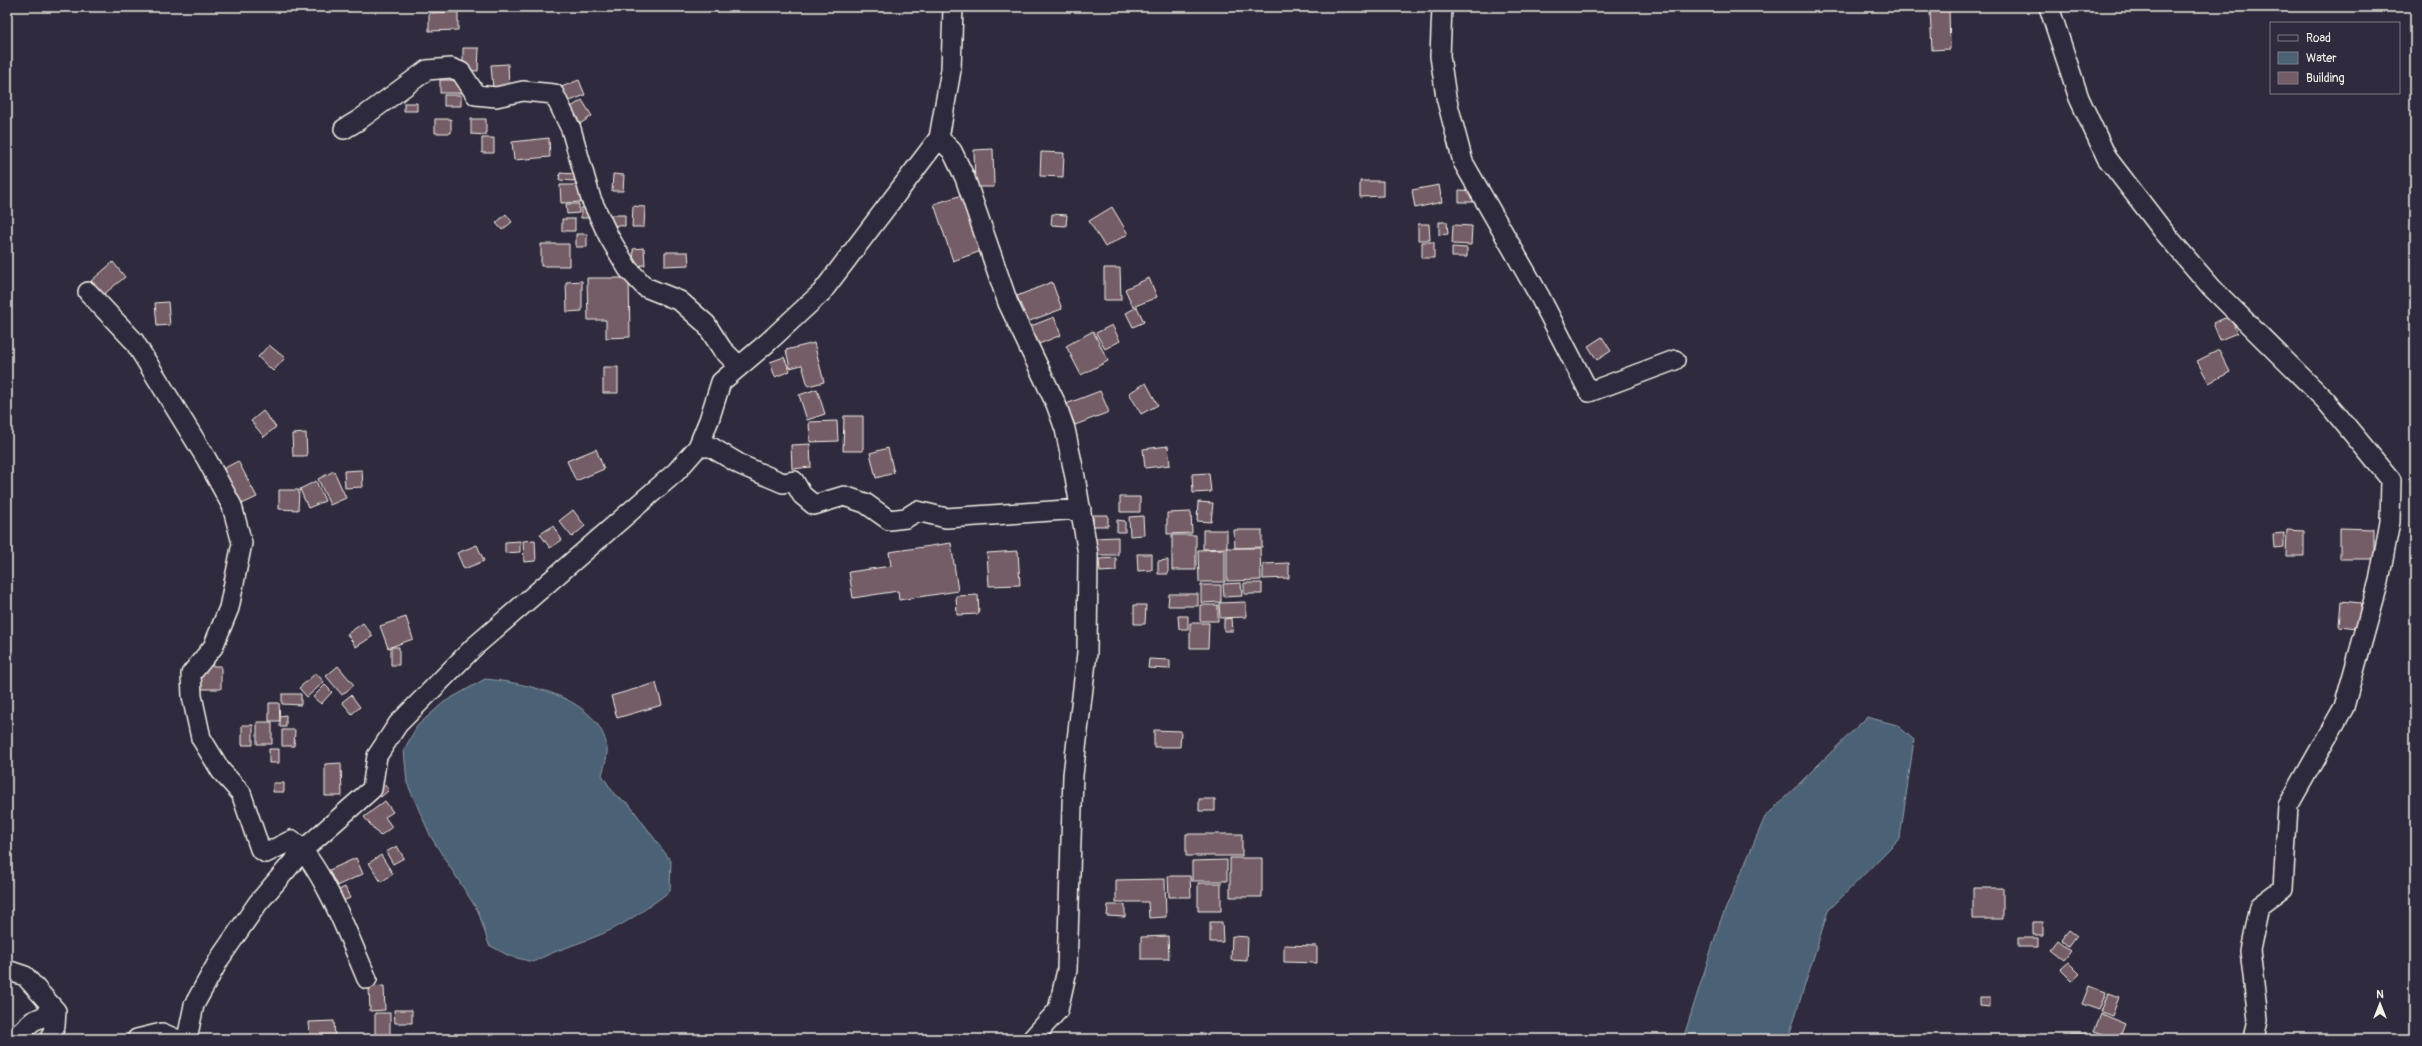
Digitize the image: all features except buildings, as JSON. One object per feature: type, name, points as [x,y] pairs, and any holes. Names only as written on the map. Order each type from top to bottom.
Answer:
[{"type":"street","points":[[186,1039],[194,1005],[220,958],[258,903],[304,849],[372,789],[377,756],[398,724],[474,647],[670,477],[698,447],[709,420],[721,382],[822,292],[939,138],[951,70],[953,7]]},
{"type":"street","points":[[1442,7],[1440,56],[1446,97],[1463,162],[1540,297],[1589,392],[1675,360]]},
{"type":"street","points":[[2049,7],[2079,98],[2107,158],[2164,232],[2212,288],[2326,400],[2391,480],[2390,522],[2379,581],[2344,707],[2288,806],[2283,888],[2259,906],[2250,950],[2258,1019],[2254,1039]]},
{"type":"street","points":[[344,129],[359,120],[427,70],[451,68],[461,72],[476,95],[496,97],[523,92],[554,94],[571,129],[591,198],[609,237],[628,269],[645,287],[680,301],[706,324],[722,349],[739,366]]},
{"type":"street","points":[[939,138],[952,151],[965,178],[1008,304],[1056,404],[1065,429],[1088,554],[1087,653],[1073,775],[1067,970],[1058,1010],[1032,1039]]},
{"type":"street","points":[[88,292],[134,341],[206,458],[232,506],[242,543],[229,608],[212,647],[191,674],[192,696],[201,738],[221,771],[241,793],[260,848],[266,853],[292,840],[304,849],[340,916],[367,978]]},
{"type":"street","points":[[698,447],[711,448],[741,465],[784,483],[794,481],[802,496],[814,505],[844,496],[865,503],[889,520],[906,518],[917,511],[946,518],[1081,510]]},
{"type":"street","points":[[7,970],[25,976],[56,1011],[55,1026],[50,1039]]},
{"type":"street","points":[[13,1039],[33,1021],[56,1011]]},
{"type":"street","points":[[137,1039],[162,1033],[176,1039]]},
{"type":"water","points":[[485,679],[520,684],[540,689],[559,696],[576,705],[591,716],[601,731],[607,748],[602,775],[615,795],[629,804],[671,861],[670,891],[654,903],[611,930],[533,962],[509,956],[489,945],[478,911],[431,837],[407,783],[404,750],[417,726],[444,702]]},
{"type":"water","points":[[1867,717],[1897,725],[1914,740],[1900,838],[1828,911],[1788,1039],[1683,1039],[1720,922],[1765,817]]}]
